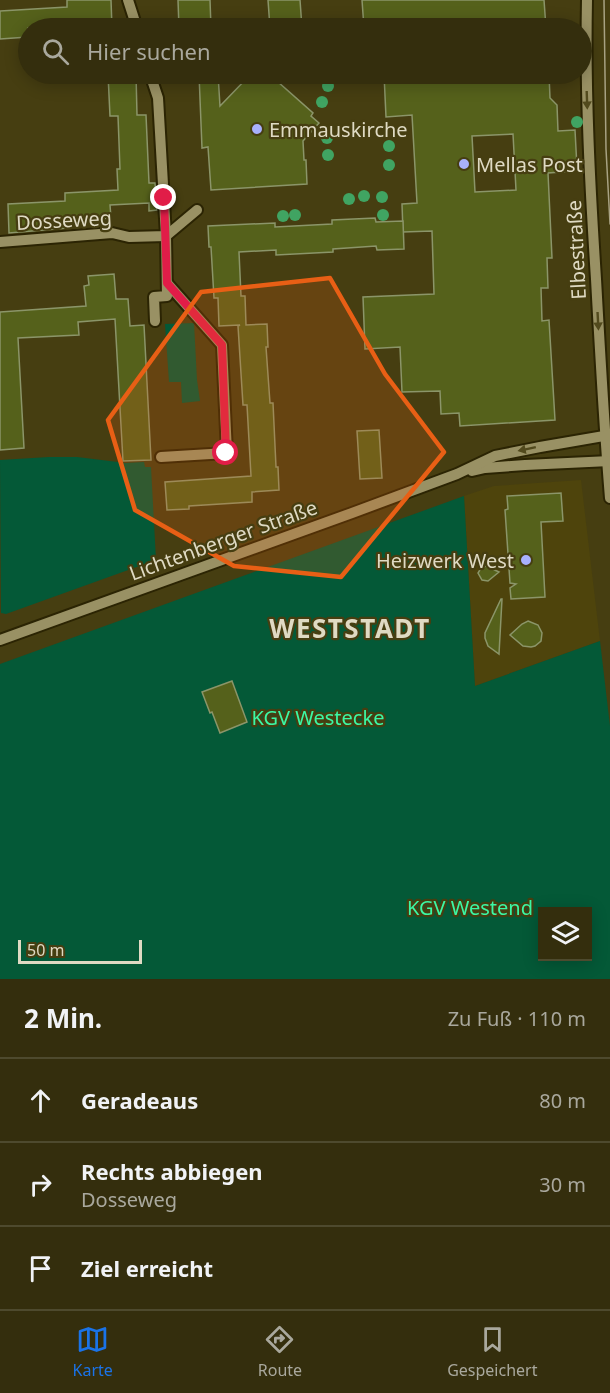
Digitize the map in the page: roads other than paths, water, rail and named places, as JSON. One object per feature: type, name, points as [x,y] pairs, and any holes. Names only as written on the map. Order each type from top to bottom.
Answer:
[{"type":"street","points":[[128,0],[133,18]]},
{"type":"street","name":"Elbestraße","points":[[587,0],[587,18]]},
{"type":"street","points":[[153,84],[158,98],[167,283],[167,296],[154,297],[155,321]]},
{"type":"street","name":"Elbestraße","points":[[587,84],[590,181],[610,498]]},
{"type":"street","points":[[166,236],[197,210]]},
{"type":"street","name":"Dosseweg","points":[[0,242],[112,233],[129,237],[166,236]]},
{"type":"street","points":[[161,457],[226,453],[222,345],[167,283]]},
{"type":"street","name":"Lichtenberger Straße","points":[[0,640],[457,474],[495,456],[607,435]]},
{"type":"street","name":"Lichtenberger Straße","points":[[457,474],[485,468],[608,461]]},
{"type":"tram line","points":[[604,0],[606,149],[610,224]]},
{"type":"place","name":"Emmauskirche","points":[[257,129]]},
{"type":"place","name":"Mellas Post","points":[[464,164]]},
{"type":"place","name":"Heizwerk West","points":[[526,560]]},
{"type":"district","name":"WESTSTADT","points":[[350,628]]},
{"type":"park label","name":"KGV Westecke","points":[[318,717]]},
{"type":"park label","name":"KGV Westend","points":[[470,907]]}]
